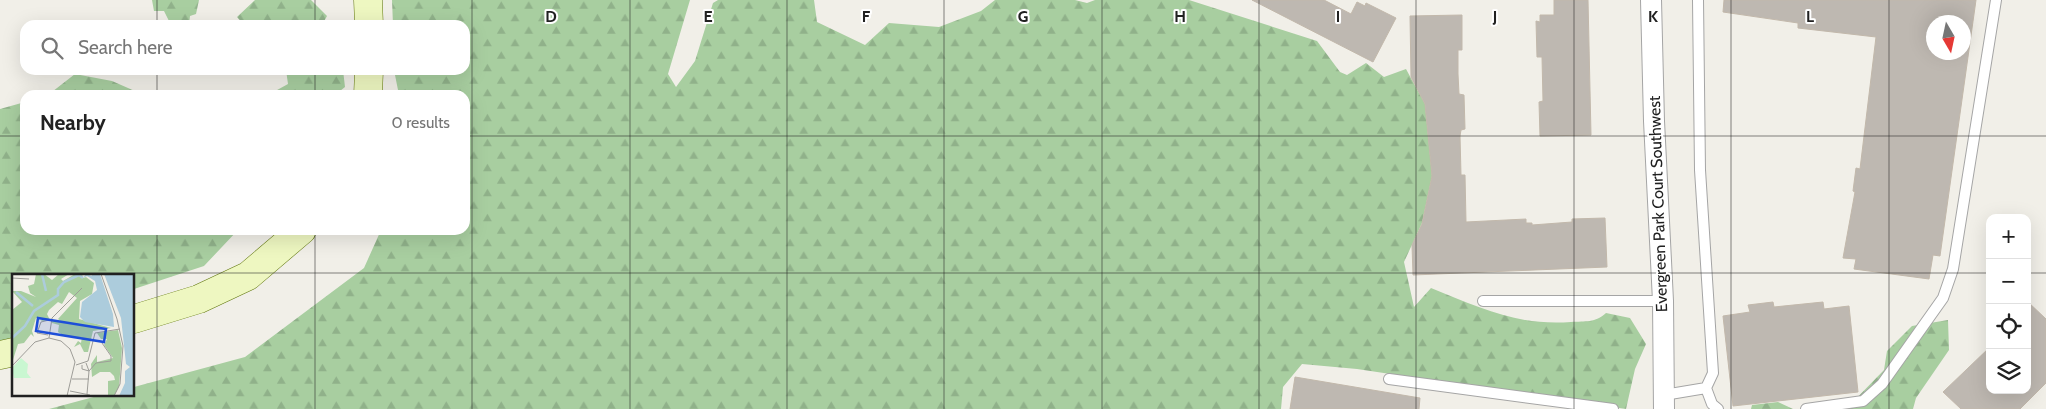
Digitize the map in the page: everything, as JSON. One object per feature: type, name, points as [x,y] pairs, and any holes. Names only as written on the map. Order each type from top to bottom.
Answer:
[{"type":"street","points":[[368,0],[369,20]]},
{"type":"street","name":"Evergreen Park Court Southwest","points":[[1651,0],[1663,301],[1664,402]]},
{"type":"street","points":[[368,90],[369,75]]},
{"type":"street","points":[[135,319],[199,298],[248,276],[296,235]]},
{"type":"lane","points":[[1664,402],[1706,388],[1713,374],[1700,170],[1698,0]]},
{"type":"lane","points":[[1806,409],[1863,401],[1882,384],[1943,298],[1953,269],[1996,0]]},
{"type":"lane","points":[[1483,301],[1663,301]]},
{"type":"lane","points":[[1390,379],[1613,409]]},
{"type":"lane","points":[[1706,388],[1712,404],[1718,409]]},
{"type":"green space","points":[[152,0],[199,0],[196,14],[190,16],[190,20],[168,20],[164,11],[154,11]]},
{"type":"green space","points":[[255,0],[311,0],[327,16],[325,20],[240,20],[237,17]]},
{"type":"green space","points":[[392,0],[690,0],[668,74],[676,87],[695,61],[713,3],[718,0],[814,0],[817,22],[865,45],[889,23],[939,27],[981,11],[995,0],[1075,0],[1087,3],[1095,0],[1189,0],[1317,41],[1340,72],[1347,75],[1366,63],[1384,77],[1406,69],[1425,104],[1432,176],[1422,223],[1404,262],[1414,307],[1431,288],[1483,309],[1533,321],[1552,323],[1590,321],[1606,313],[1630,318],[1646,344],[1635,369],[1626,409],[1357,369],[1302,364],[1283,387],[1281,409],[49,409],[97,396],[135,396],[135,387],[245,357],[364,268],[379,235],[470,235],[470,90],[398,90],[395,75],[470,75],[470,20],[393,20]]},
{"type":"green space","points":[[74,75],[80,75],[112,81],[133,90],[54,90]]},
{"type":"green space","points":[[287,75],[344,75],[345,87],[341,90],[277,90],[288,84]]},
{"type":"green space","points":[[20,103],[20,235],[233,235],[204,266],[135,289],[135,274],[12,274],[12,339],[0,342],[0,109]]},
{"type":"green space","points":[[1948,320],[1949,350],[1916,398],[1913,409],[1846,409],[1884,370],[1887,351],[1912,326]]},
{"type":"green space","points":[[1778,402],[1793,409],[1751,409],[1752,405]]},
{"type":"building","points":[[1252,0],[1324,0],[1351,14],[1357,2],[1365,6],[1366,3],[1396,18],[1373,62]]},
{"type":"building","points":[[1554,0],[1588,0],[1591,135],[1540,136],[1539,102],[1543,101],[1542,57],[1537,57],[1536,21],[1540,22],[1540,15],[1554,15]]},
{"type":"building","points":[[1724,0],[1976,0],[1971,36],[1971,15],[1926,15],[1926,60],[1968,60],[1940,256],[1933,255],[1929,279],[1854,269],[1856,259],[1843,258],[1855,192],[1853,191],[1856,168],[1860,169],[1876,37],[1798,28],[1798,23],[1723,12]]},
{"type":"building","points":[[1462,15],[1462,50],[1458,50],[1458,74],[1459,94],[1464,95],[1465,129],[1461,130],[1460,136],[1461,175],[1465,175],[1466,222],[1526,219],[1526,223],[1532,223],[1532,225],[1572,222],[1572,219],[1605,218],[1607,267],[1413,275],[1412,245],[1422,224],[1432,176],[1425,104],[1411,77],[1410,16]]},
{"type":"building","points":[[1773,302],[1774,307],[1823,302],[1824,309],[1849,306],[1858,392],[1733,406],[1723,316],[1750,312],[1748,305]]},
{"type":"building","points":[[2031,305],[2046,319],[2046,383],[2020,409],[1961,409],[1943,392],[1986,351],[1986,394],[2031,394]]},
{"type":"building","points":[[1295,377],[1420,398],[1419,409],[1290,409]]}]
